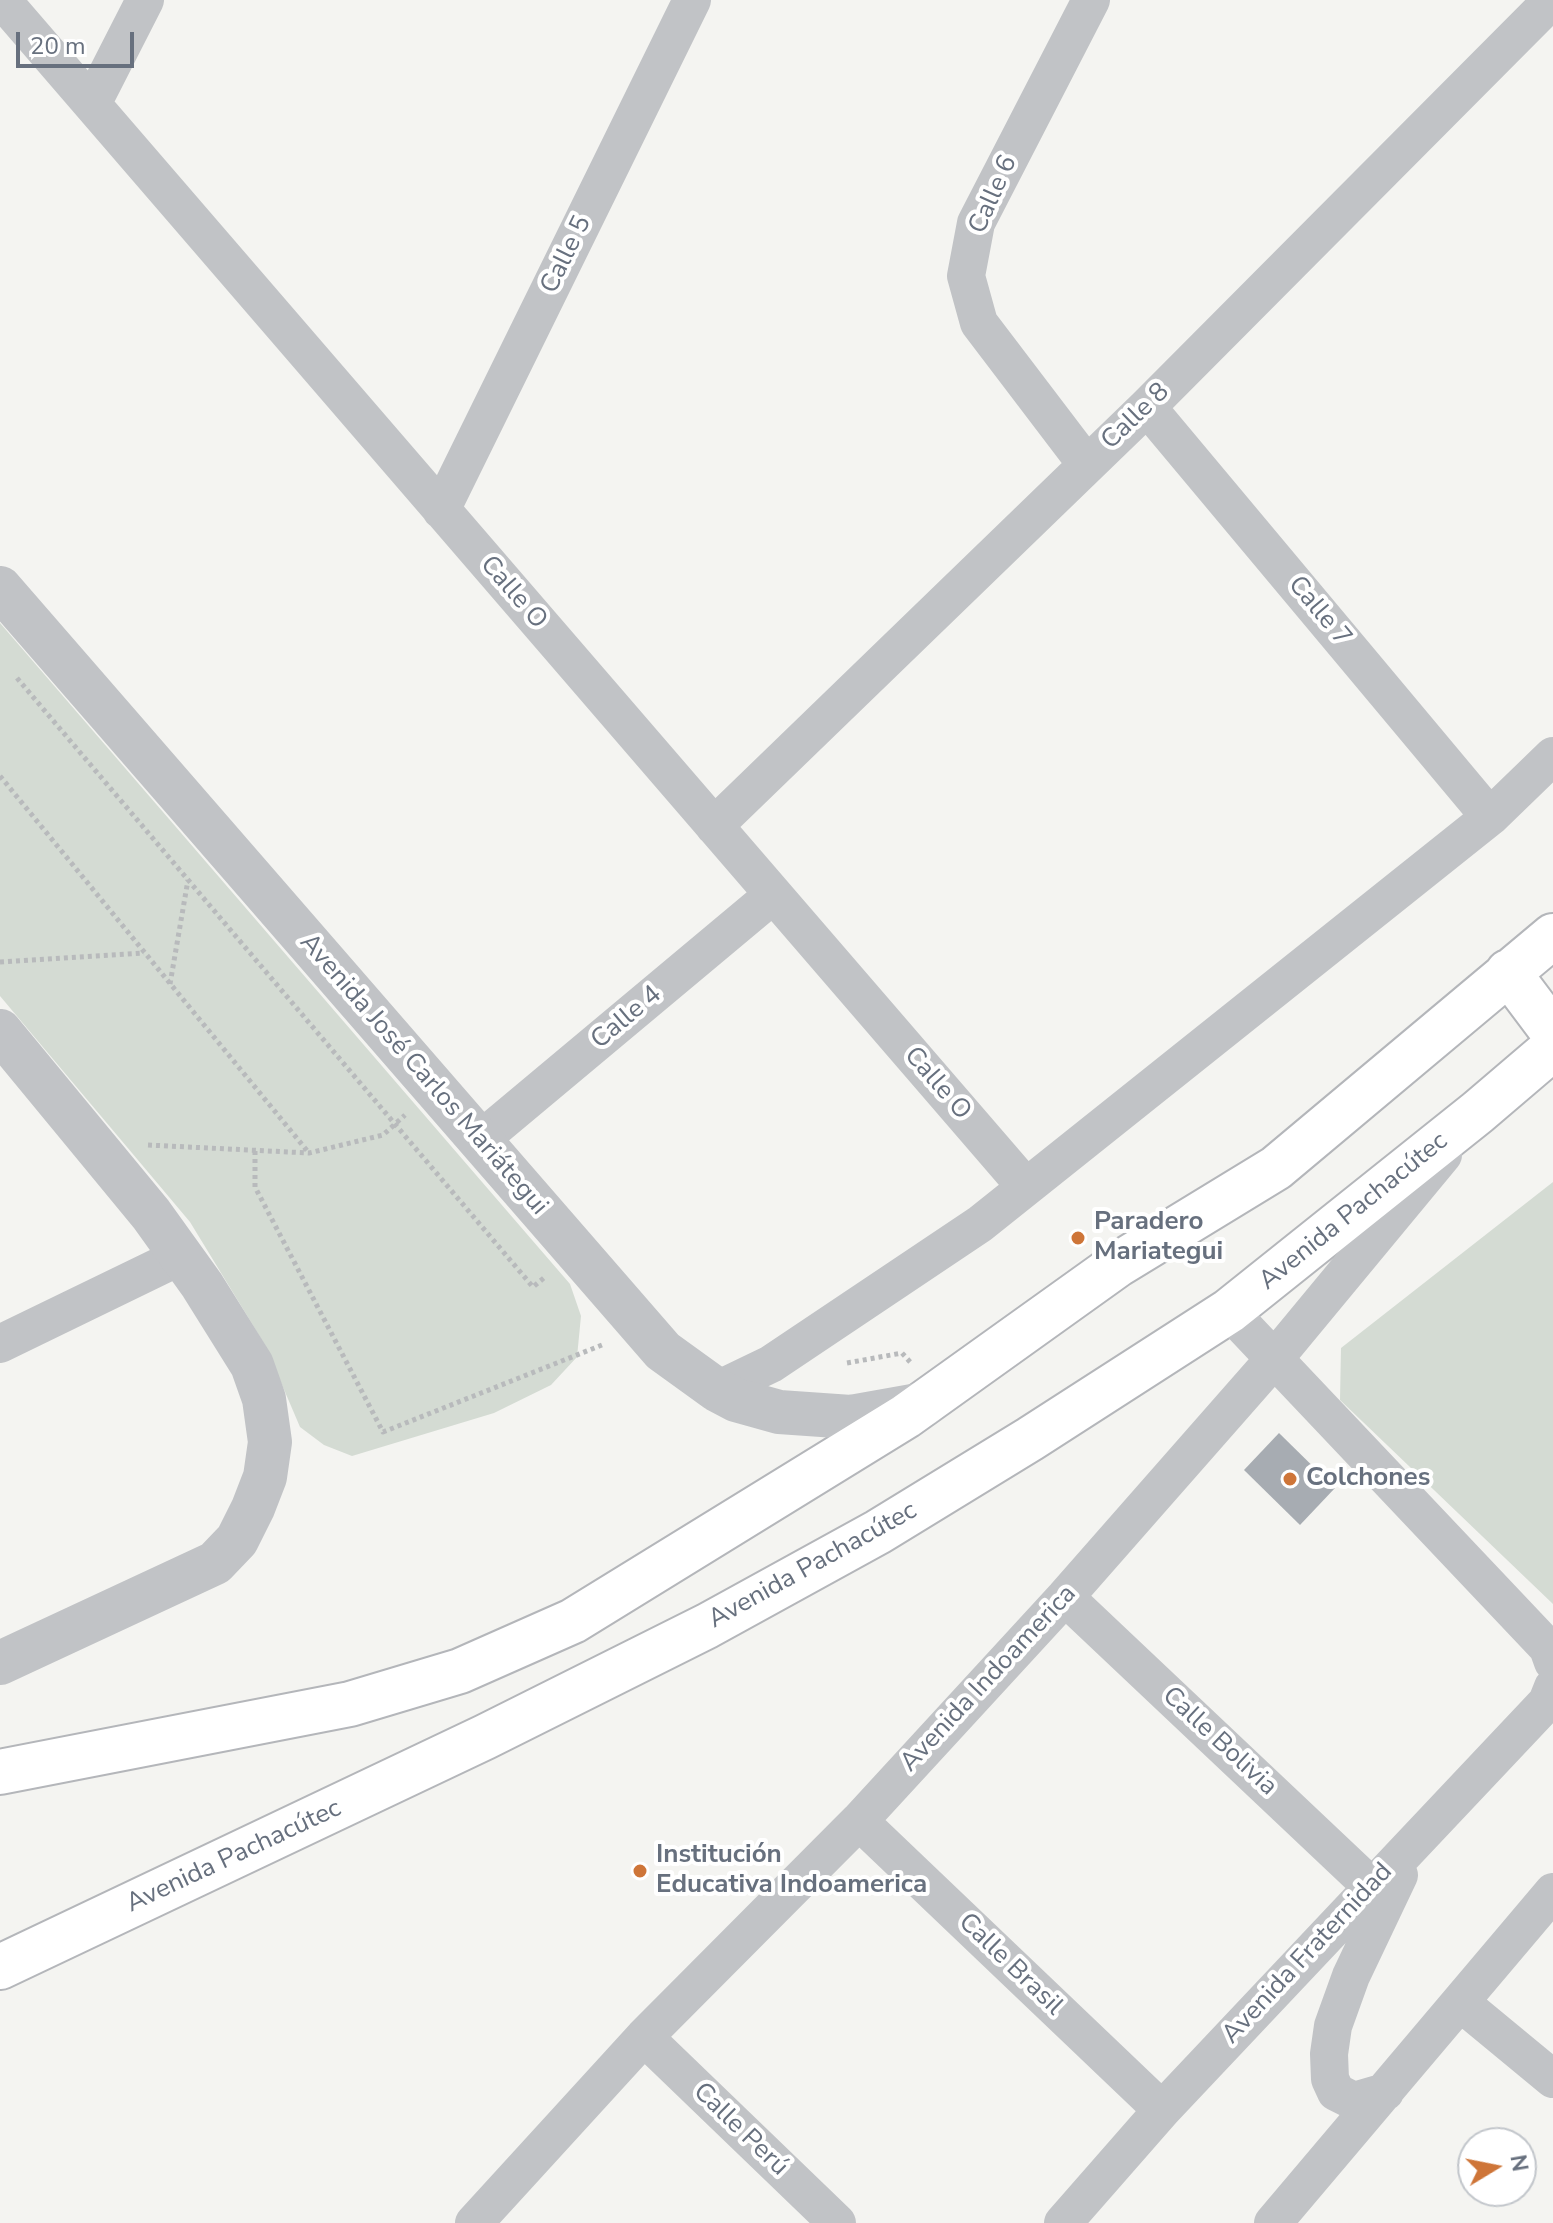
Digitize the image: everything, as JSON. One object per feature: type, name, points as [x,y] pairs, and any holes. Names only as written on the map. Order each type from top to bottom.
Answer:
[{"type":"main road","points":[[0,1772],[350,1704],[460,1671],[573,1621],[627,1591],[924,1404],[1117,1265],[1276,1168],[1553,936]]},
{"type":"main road","points":[[1508,972],[1553,1032]]},
{"type":"main road","name":"Avenida Pachacútec","points":[[0,1967],[485,1737],[707,1626],[878,1532],[1229,1311],[1478,1112],[1553,1048]]},
{"type":"street","name":"Calle O","points":[[2,0],[1025,1186]]},
{"type":"street","points":[[92,104],[145,0]]},
{"type":"street","name":"Calle 5","points":[[441,510],[692,0]]},
{"type":"street","name":"Calle 6","points":[[1087,465],[979,323],[966,276],[976,223],[1091,0]]},
{"type":"street","name":"Calle 8","points":[[714,826],[1147,407],[1552,0]]},
{"type":"street","name":"Calle 7","points":[[1147,407],[1490,817]]},
{"type":"street","name":"Avenida José Carlos Mariátegui","points":[[0,588],[663,1351],[717,1390],[779,1412],[824,1417],[881,1413],[924,1404]]},
{"type":"street","points":[[717,1390],[771,1364],[980,1224],[1490,817],[1553,756]]},
{"type":"street","name":"Calle 4","points":[[480,1140],[773,895]]},
{"type":"street","points":[[0,1031],[113,1167],[181,1256],[252,1365],[264,1399],[270,1442],[265,1477],[253,1508],[237,1540],[215,1563],[0,1663]]},
{"type":"street","name":"Avenida Indoamerica","points":[[474,2223],[644,2037],[859,1821],[1065,1597],[1275,1358],[1478,1112]]},
{"type":"street","points":[[0,1344],[181,1256]]},
{"type":"street","points":[[1229,1311],[1548,1648],[1553,1662]]},
{"type":"street","name":"Calle Bolivia","points":[[1065,1597],[1372,1887]]},
{"type":"street","name":"Avenida Fraternidad","points":[[1063,2223],[1162,2110],[1547,1702],[1553,1687]]},
{"type":"street","name":"Calle Brasil","points":[[859,1821],[1162,2110]]},
{"type":"street","points":[[1385,2092],[1354,2101],[1336,2092],[1330,2079],[1329,2054],[1333,2026],[1351,1976],[1416,1840]]},
{"type":"street","points":[[1273,2223],[1553,1892]]},
{"type":"street","points":[[1461,2003],[1553,2079]]},
{"type":"street","name":"Calle Perú","points":[[644,2037],[837,2223]]},
{"type":"path","points":[[0,776],[309,1153]]},
{"type":"path","points":[[170,984],[189,858],[213,833]]},
{"type":"path","points":[[0,962],[145,953]]},
{"type":"path","points":[[113,1167],[143,1145],[309,1153],[383,1135],[435,1088]]},
{"type":"path","points":[[255,1151],[255,1187],[383,1432],[644,1328]]},
{"type":"shaded area","points":[[0,623],[570,1284],[581,1316],[577,1357],[551,1385],[494,1413],[352,1456],[324,1445],[300,1427],[265,1345],[190,1222],[0,996]]},
{"type":"shaded area","points":[[1553,1182],[1553,1604],[1340,1400],[1341,1348]]},
{"type":"building","name":"Colchones","points":[[1279,1433],[1335,1488],[1300,1525],[1244,1470]]},
{"type":"place","name":"Paradero Mariategui","points":[[1078,1238]]},
{"type":"place","name":"Colchones","points":[[1290,1479]]},
{"type":"place","name":"Institución Educativa Indoamerica","points":[[640,1871]]}]
